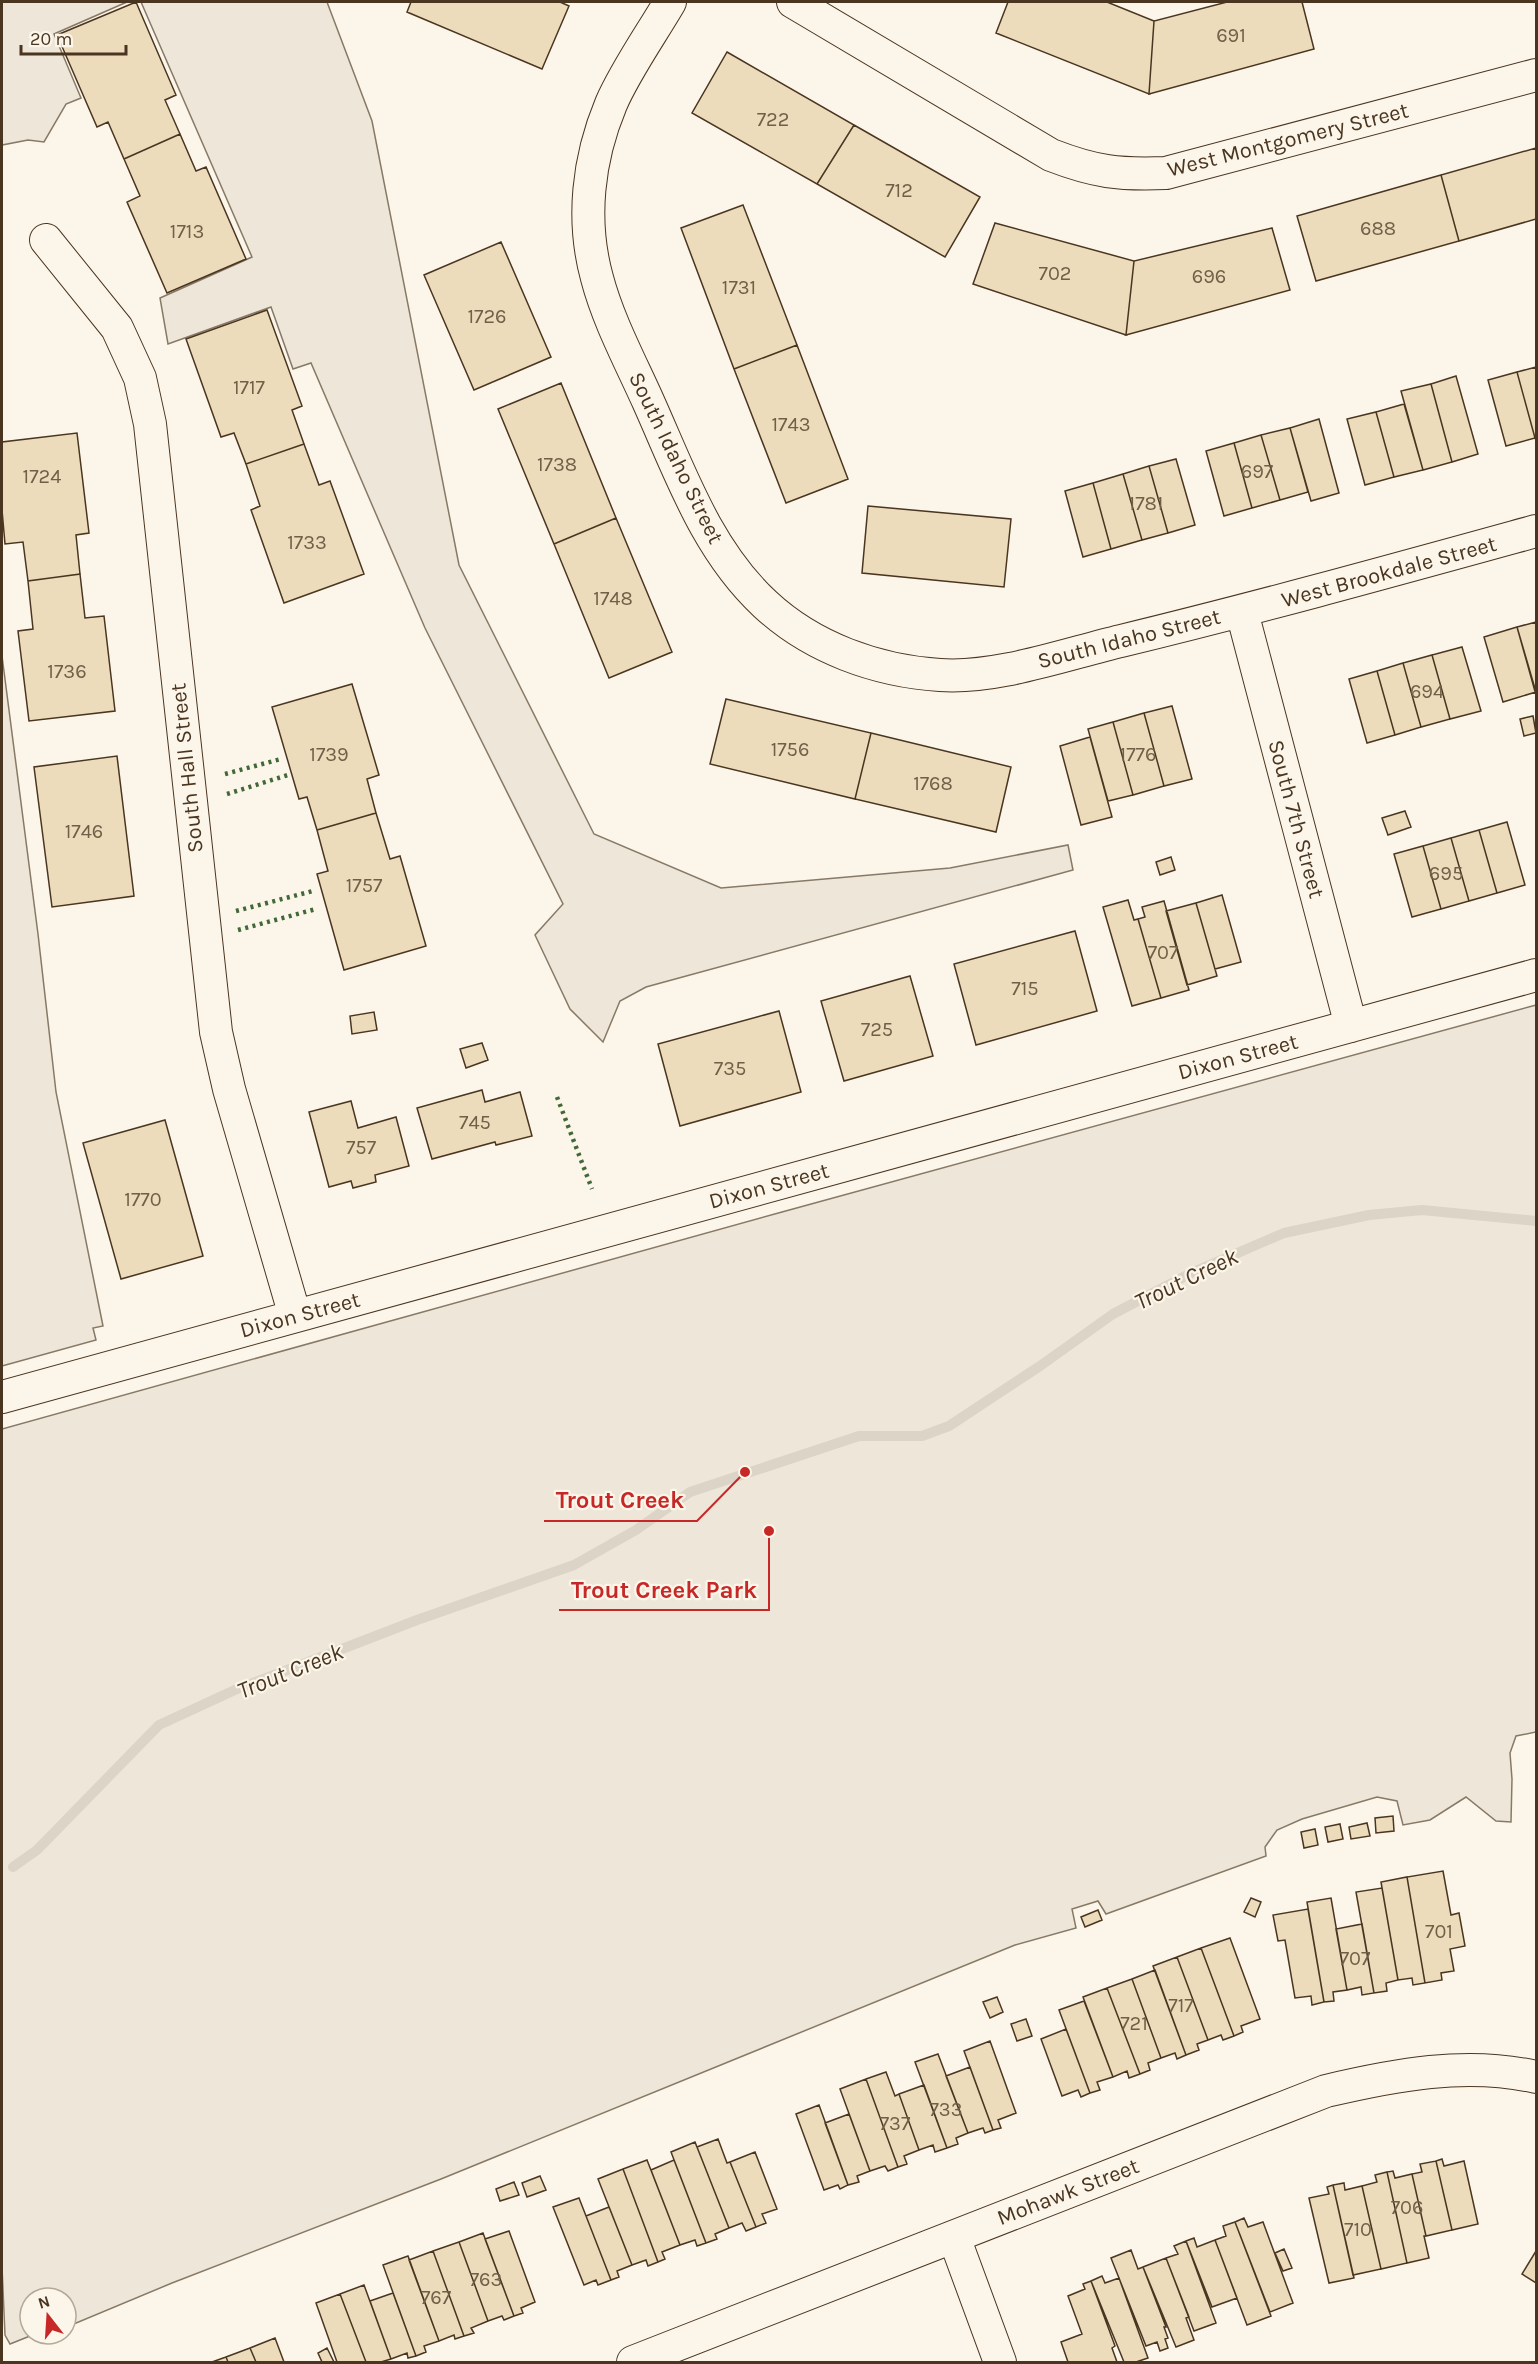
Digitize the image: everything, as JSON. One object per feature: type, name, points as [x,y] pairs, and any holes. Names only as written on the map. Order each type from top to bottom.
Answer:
[{"type":"street","name":"South Idaho Street","points":[[670,2],[612,100],[596,143],[589,188],[589,233],[597,278],[612,321],[706,531],[733,571],[767,606],[805,634],[849,656],[895,670],[943,675],[991,672],[1242,612]]},
{"type":"street","name":"West Montgomery Street","points":[[793,2],[1051,155],[1084,167],[1125,174],[1166,173],[1536,75]]},
{"type":"street","name":"South Hall Street","points":[[46,240],[117,328],[140,378],[150,424],[216,1032],[229,1089],[296,1316]]},
{"type":"street","name":"West Brookdale Street","points":[[1242,612],[1536,531]]},
{"type":"street","name":"South 7th Street","points":[[1242,612],[1351,1026]]},
{"type":"street","name":"Dixon Street","points":[[2,1397],[1536,975]]},
{"type":"street","name":"Mohawk Street","points":[[633,2362],[1326,2091],[1388,2077],[1451,2070],[1525,2075]]},
{"type":"street","points":[[954,2237],[1000,2362]]},
{"type":"shaded area","points":[[2,2],[127,2],[54,34],[81,98],[66,104],[44,142],[28,140],[2,145]]},
{"type":"shaded area","points":[[141,2],[327,2],[372,121],[459,565],[594,834],[721,888],[950,868],[1068,845],[1073,870],[646,987],[620,1001],[603,1042],[570,1009],[535,935],[563,904],[425,628],[311,363],[293,369],[271,307],[168,344],[160,298],[252,257]]},
{"type":"shaded area","points":[[2,656],[56,1092],[103,1326],[93,1328],[96,1340],[2,1366]]},
{"type":"shaded area","points":[[1536,1005],[1536,1732],[1516,1736],[1510,1753],[1511,1822],[1496,1821],[1466,1797],[1430,1820],[1403,1825],[1397,1801],[1377,1797],[1302,1819],[1277,1830],[1265,1847],[1266,1856],[1106,1914],[1098,1901],[1072,1909],[1076,1928],[1015,1945],[441,2179],[172,2283],[78,2322],[78,2286],[18,2286],[18,2341],[10,2344],[5,2335],[2,2267],[2,1429]]},
{"type":"building","points":[[136,2],[176,95],[165,100],[180,134],[124,159],[108,122],[97,127],[57,35]]},
{"type":"building","points":[[411,2],[560,2],[569,6],[542,69],[407,12]]},
{"type":"building","points":[[1008,2],[1107,2],[1154,21],[1149,94],[996,33]]},
{"type":"building","points":[[1227,2],[1302,2],[1314,49],[1149,94],[1154,21]]},
{"type":"building","points":[[727,52],[854,125],[817,184],[692,113]]},
{"type":"building","points":[[854,125],[980,197],[945,257],[817,184]]},
{"type":"building","points":[[180,134],[196,171],[206,167],[246,259],[167,293],[127,202],[140,196],[124,159]]},
{"type":"building","points":[[1536,148],[1536,219],[1459,241],[1441,175]]},
{"type":"building","points":[[1441,175],[1459,241],[1316,281],[1297,216]]},
{"type":"building","points":[[743,205],[797,345],[734,369],[681,228]]},
{"type":"building","points":[[995,223],[1134,261],[1126,335],[973,284]]},
{"type":"building","points":[[1272,228],[1290,290],[1126,335],[1134,261]]},
{"type":"building","points":[[501,242],[551,357],[474,390],[424,275]]},
{"type":"building","points":[[267,310],[302,406],[292,410],[304,444],[246,464],[234,433],[221,437],[186,339]]},
{"type":"building","points":[[797,345],[848,479],[786,503],[734,369]]},
{"type":"building","points":[[1536,367],[1536,437],[1535,438],[1517,372]]},
{"type":"building","points":[[1517,372],[1535,438],[1506,446],[1488,380]]},
{"type":"building","points":[[1456,376],[1478,454],[1452,462],[1431,384]]},
{"type":"building","points":[[561,383],[616,518],[554,544],[498,409]]},
{"type":"building","points":[[1431,384],[1452,462],[1423,470],[1401,391]]},
{"type":"building","points":[[1404,404],[1423,470],[1394,477],[1376,412]]},
{"type":"building","points":[[1376,412],[1394,477],[1365,485],[1347,419]]},
{"type":"building","points":[[1319,419],[1339,493],[1311,501],[1290,428]]},
{"type":"building","points":[[1290,428],[1308,492],[1280,500],[1261,435]]},
{"type":"building","points":[[77,433],[89,533],[76,535],[80,574],[28,581],[23,542],[5,544],[2,510],[2,442]]},
{"type":"building","points":[[1261,435],[1280,500],[1252,508],[1234,443]]},
{"type":"building","points":[[1234,443],[1252,508],[1224,516],[1206,451]]},
{"type":"building","points":[[304,444],[319,485],[330,481],[364,574],[284,603],[251,510],[260,506],[246,464]]},
{"type":"building","points":[[1176,459],[1195,525],[1168,533],[1149,466]]},
{"type":"building","points":[[1149,466],[1168,533],[1142,540],[1123,474]]},
{"type":"building","points":[[1123,474],[1142,540],[1111,549],[1093,483]]},
{"type":"building","points":[[1093,483],[1111,549],[1083,557],[1065,491]]},
{"type":"building","points":[[868,506],[1011,519],[1004,587],[862,573]]},
{"type":"building","points":[[616,518],[672,652],[609,678],[554,544]]},
{"type":"building","points":[[80,574],[85,618],[104,616],[115,711],[29,721],[18,631],[33,629],[28,581]]},
{"type":"building","points":[[1536,622],[1536,695],[1517,627]]},
{"type":"building","points":[[1517,627],[1536,692],[1503,702],[1484,637]]},
{"type":"building","points":[[1462,647],[1481,711],[1450,719],[1432,655]]},
{"type":"building","points":[[1432,655],[1450,719],[1421,727],[1403,663]]},
{"type":"building","points":[[1403,663],[1421,727],[1395,735],[1377,671]]},
{"type":"building","points":[[1377,671],[1395,735],[1367,743],[1349,679]]},
{"type":"building","points":[[352,684],[379,775],[367,779],[376,813],[317,830],[307,797],[299,799],[272,707]]},
{"type":"building","points":[[726,699],[871,733],[855,799],[710,764]]},
{"type":"building","points":[[1172,706],[1192,779],[1164,786],[1144,713]]},
{"type":"building","points":[[1144,713],[1164,786],[1133,795],[1113,722]]},
{"type":"building","points":[[1533,716],[1536,733],[1524,736],[1520,719]]},
{"type":"building","points":[[1113,722],[1133,795],[1108,801],[1088,729]]},
{"type":"building","points":[[871,733],[1011,767],[996,832],[855,799]]},
{"type":"building","points":[[1090,737],[1112,817],[1081,825],[1060,746]]},
{"type":"building","points":[[117,756],[134,896],[52,907],[34,767]]},
{"type":"building","points":[[1405,811],[1411,827],[1388,835],[1382,818]]},
{"type":"building","points":[[376,813],[390,859],[400,856],[426,946],[344,970],[317,874],[328,871],[317,830]]},
{"type":"building","points":[[1507,822],[1525,885],[1497,893],[1479,830]]},
{"type":"building","points":[[1479,830],[1497,893],[1469,901],[1451,838]]},
{"type":"building","points":[[1451,838],[1469,901],[1441,909],[1423,846]]},
{"type":"building","points":[[1423,846],[1441,909],[1412,917],[1394,854]]},
{"type":"building","points":[[1171,857],[1175,870],[1160,875],[1156,862]]},
{"type":"building","points":[[1222,895],[1241,962],[1215,969],[1196,903]]},
{"type":"building","points":[[1128,900],[1134,920],[1138,919],[1161,998],[1132,1006],[1103,907]]},
{"type":"building","points":[[1164,901],[1189,990],[1161,998],[1138,919],[1145,917],[1142,907]]},
{"type":"building","points":[[1196,903],[1217,976],[1187,985],[1166,911]]},
{"type":"building","points":[[1075,931],[1097,1011],[976,1045],[954,964]]},
{"type":"building","points":[[910,976],[933,1056],[844,1081],[821,1001]]},
{"type":"building","points":[[779,1011],[801,1092],[680,1126],[658,1044]]},
{"type":"building","points":[[374,1012],[377,1030],[352,1034],[350,1016]]},
{"type":"building","points":[[482,1043],[488,1060],[466,1068],[460,1049]]},
{"type":"building","points":[[482,1090],[485,1102],[520,1092],[532,1136],[496,1145],[495,1142],[432,1159],[417,1108]]},
{"type":"building","points":[[351,1101],[358,1128],[396,1117],[409,1166],[375,1175],[376,1182],[353,1188],[351,1181],[329,1187],[309,1112]]},
{"type":"building","points":[[165,1120],[203,1256],[121,1279],[83,1143]]},
{"type":"building","points":[[1393,1816],[1394,1831],[1376,1833],[1375,1818]]},
{"type":"building","points":[[1367,1823],[1370,1836],[1351,1839],[1349,1827]]},
{"type":"building","points":[[1340,1824],[1343,1839],[1328,1842],[1325,1827]]},
{"type":"building","points":[[1315,1829],[1318,1845],[1304,1848],[1301,1832]]},
{"type":"building","points":[[1443,1871],[1451,1915],[1459,1913],[1465,1946],[1450,1949],[1454,1971],[1441,1973],[1442,1980],[1425,1983],[1407,1877]]},
{"type":"building","points":[[1407,1877],[1425,1983],[1413,1985],[1412,1978],[1398,1980],[1381,1882]]},
{"type":"building","points":[[1382,1888],[1398,1980],[1386,1983],[1387,1991],[1374,1993],[1356,1892]]},
{"type":"building","points":[[1251,1898],[1261,1902],[1255,1917],[1244,1912]]},
{"type":"building","points":[[1331,1898],[1347,1990],[1333,1992],[1334,2001],[1324,2002],[1307,1902]]},
{"type":"building","points":[[1308,1909],[1324,2002],[1312,2005],[1311,1996],[1295,1998],[1285,1940],[1278,1941],[1273,1915]]},
{"type":"building","points":[[1098,1910],[1102,1920],[1085,1927],[1081,1917]]},
{"type":"building","points":[[1362,1924],[1374,1993],[1362,1995],[1361,1987],[1347,1990],[1336,1929]]},
{"type":"building","points":[[1230,1938],[1260,2019],[1241,2026],[1243,2032],[1234,2036],[1201,1948]]},
{"type":"building","points":[[1201,1948],[1234,2036],[1223,2040],[1221,2035],[1208,2040],[1177,1957]]},
{"type":"building","points":[[1177,1957],[1208,2040],[1197,2044],[1199,2050],[1186,2055],[1153,1966]]},
{"type":"building","points":[[1155,1970],[1186,2055],[1177,2059],[1175,2053],[1161,2058],[1132,1979]]},
{"type":"building","points":[[1132,1979],[1161,2058],[1148,2063],[1150,2070],[1140,2074],[1107,1988]]},
{"type":"building","points":[[1107,1988],[1140,2074],[1129,2078],[1127,2071],[1113,2077],[1083,1997]]},
{"type":"building","points":[[997,1997],[1003,2012],[990,2018],[983,2002]]},
{"type":"building","points":[[1084,2001],[1113,2077],[1097,2082],[1100,2090],[1090,2093],[1059,2010]]},
{"type":"building","points":[[1026,2019],[1032,2036],[1017,2041],[1011,2024]]},
{"type":"building","points":[[1066,2029],[1090,2093],[1081,2097],[1078,2090],[1062,2096],[1041,2039]]},
{"type":"building","points":[[990,2041],[1016,2113],[998,2120],[1001,2128],[993,2130],[964,2051]]},
{"type":"building","points":[[938,2054],[968,2133],[956,2138],[958,2144],[947,2148],[915,2062]]},
{"type":"building","points":[[970,2067],[993,2130],[985,2133],[983,2128],[968,2133],[946,2076]]},
{"type":"building","points":[[886,2072],[895,2096],[899,2094],[919,2150],[904,2156],[907,2164],[898,2167],[866,2079]]},
{"type":"building","points":[[866,2079],[898,2167],[888,2171],[885,2166],[870,2171],[840,2089]]},
{"type":"building","points":[[924,2085],[947,2148],[935,2152],[933,2145],[919,2150],[899,2094]]},
{"type":"building","points":[[819,2105],[848,2185],[840,2189],[838,2185],[824,2190],[796,2114]]},
{"type":"building","points":[[849,2114],[870,2171],[857,2176],[859,2182],[848,2185],[825,2123]]},
{"type":"building","points":[[718,2139],[727,2163],[730,2162],[756,2227],[746,2231],[742,2223],[729,2228],[697,2147]]},
{"type":"building","points":[[695,2142],[729,2228],[715,2234],[717,2239],[706,2243],[671,2152]]},
{"type":"building","points":[[755,2152],[777,2209],[762,2214],[766,2223],[756,2227],[730,2162]]},
{"type":"building","points":[[1442,2159],[1444,2166],[1464,2161],[1478,2224],[1452,2230],[1436,2161]]},
{"type":"building","points":[[647,2160],[680,2245],[662,2252],[665,2259],[658,2262],[623,2169]]},
{"type":"building","points":[[674,2160],[706,2243],[697,2246],[695,2240],[680,2245],[651,2170]]},
{"type":"building","points":[[1436,2161],[1452,2230],[1426,2236],[1412,2174],[1422,2172],[1420,2164]]},
{"type":"building","points":[[623,2169],[658,2262],[648,2266],[646,2260],[632,2265],[598,2179]]},
{"type":"building","points":[[1393,2171],[1395,2178],[1412,2174],[1429,2258],[1407,2263],[1387,2172]]},
{"type":"building","points":[[1387,2172],[1407,2263],[1381,2269],[1362,2186],[1377,2182],[1375,2175]]},
{"type":"building","points":[[540,2176],[546,2190],[527,2197],[522,2183]]},
{"type":"building","points":[[514,2182],[519,2195],[500,2201],[496,2189]]},
{"type":"building","points":[[1344,2183],[1345,2190],[1362,2186],[1381,2269],[1353,2275],[1333,2185]]},
{"type":"building","points":[[1333,2185],[1354,2278],[1329,2283],[1309,2198],[1329,2194],[1327,2187]]},
{"type":"building","points":[[579,2198],[611,2280],[598,2285],[596,2280],[584,2285],[553,2207]]},
{"type":"building","points":[[609,2207],[632,2265],[617,2271],[619,2277],[611,2280],[586,2216]]},
{"type":"building","points":[[1244,2218],[1248,2227],[1263,2222],[1293,2303],[1270,2312],[1235,2222]]},
{"type":"building","points":[[1235,2222],[1271,2316],[1247,2325],[1215,2240],[1226,2236],[1223,2226]]},
{"type":"building","points":[[509,2231],[535,2302],[521,2308],[523,2313],[514,2316],[485,2239]]},
{"type":"building","points":[[483,2233],[514,2316],[504,2320],[502,2316],[488,2321],[459,2242]]},
{"type":"building","points":[[1194,2238],[1197,2247],[1215,2240],[1237,2298],[1212,2307],[1186,2241]]},
{"type":"building","points":[[1186,2241],[1216,2323],[1194,2331],[1166,2258],[1178,2254],[1174,2246]]},
{"type":"building","points":[[459,2242],[488,2321],[471,2328],[474,2333],[464,2336],[433,2251]]},
{"type":"building","points":[[1284,2249],[1292,2268],[1283,2271],[1275,2253]]},
{"type":"building","points":[[1131,2250],[1138,2269],[1143,2267],[1166,2327],[1164,2327],[1168,2338],[1165,2339],[1168,2348],[1160,2351],[1157,2342],[1146,2346],[1111,2258]]},
{"type":"building","points":[[433,2251],[464,2336],[455,2339],[454,2335],[439,2341],[409,2260]]},
{"type":"building","points":[[1536,2251],[1536,2283],[1522,2274]]},
{"type":"building","points":[[408,2256],[439,2341],[424,2346],[426,2352],[416,2356],[383,2265]]},
{"type":"building","points":[[1166,2258],[1189,2317],[1186,2318],[1194,2340],[1176,2347],[1143,2267]]},
{"type":"building","points":[[1102,2276],[1105,2283],[1119,2278],[1148,2358],[1136,2362],[1124,2362],[1091,2281]]},
{"type":"building","points":[[1091,2281],[1115,2346],[1112,2348],[1117,2362],[1068,2362],[1061,2342],[1082,2334],[1068,2296],[1085,2289],[1083,2284]]},
{"type":"building","points":[[364,2285],[391,2359],[381,2362],[366,2362],[340,2294]]},
{"type":"building","points":[[393,2293],[416,2356],[408,2358],[407,2353],[391,2359],[370,2301]]},
{"type":"building","points":[[340,2294],[366,2362],[337,2362],[316,2303]]},
{"type":"building","points":[[275,2338],[284,2362],[256,2362],[250,2348]]},
{"type":"building","points":[[250,2348],[256,2362],[228,2362],[226,2357]]},
{"type":"building","points":[[327,2348],[334,2362],[322,2362],[318,2353]]},
{"type":"building","points":[[226,2357],[228,2362],[212,2362]]},
{"type":"waterway","name":"Trout Creek","points":[[13,1867],[37,1850],[159,1725],[237,1689],[417,1620],[574,1565],[636,1530],[690,1492],[859,1436],[922,1436],[949,1426],[1113,1314],[1191,1273],[1284,1233],[1369,1215],[1422,1210],[1536,1221]]},
{"type":"hedge","points":[[225,774],[281,759]]},
{"type":"hedge","points":[[227,794],[288,775]]},
{"type":"hedge","points":[[236,911],[313,891]]},
{"type":"hedge","points":[[238,930],[316,909]]},
{"type":"hedge","points":[[557,1097],[592,1189]]},
{"type":"place","name":"Trout Creek","points":[[745,1472]]},
{"type":"place","name":"Trout Creek Park","points":[[769,1531]]}]
